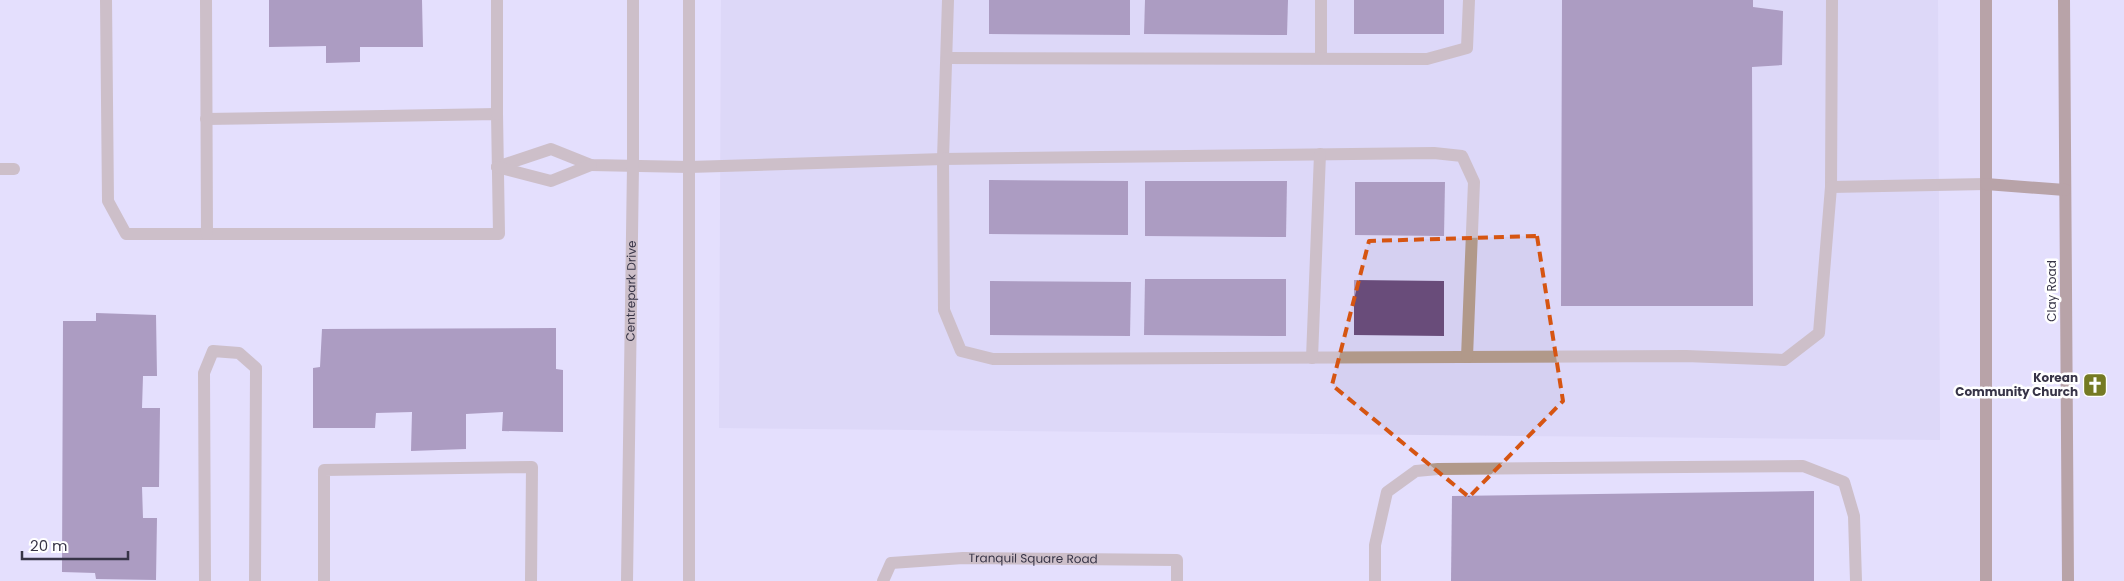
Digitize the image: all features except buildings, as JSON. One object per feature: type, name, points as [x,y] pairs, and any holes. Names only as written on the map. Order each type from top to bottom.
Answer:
[{"type":"main road","points":[[1986,0],[1986,581]]},
{"type":"main road","name":"Clay Road","points":[[2064,0],[2068,581]]},
{"type":"main road","points":[[1986,184],[2065,190]]},
{"type":"street","points":[[106,0],[108,201],[126,234],[499,234],[497,0]]},
{"type":"street","points":[[206,0],[207,234]]},
{"type":"street","name":"Centrepark Drive","points":[[627,581],[633,166],[633,0]]},
{"type":"street","points":[[688,581],[690,0]]},
{"type":"street","points":[[948,0],[943,159],[944,310],[961,351],[994,359],[1686,356],[1784,360],[1819,333],[1831,187],[1832,0]]},
{"type":"street","points":[[1321,0],[1322,58]]},
{"type":"street","points":[[947,58],[1428,59],[1467,48],[1469,0]]},
{"type":"street","points":[[206,119],[497,114]]},
{"type":"street","points":[[497,167],[551,149],[591,165],[689,167],[943,159],[1434,153],[1462,156],[1474,182],[1467,357]]},
{"type":"street","points":[[1312,358],[1320,154]]},
{"type":"street","points":[[497,167],[551,181],[591,165]]},
{"type":"street","points":[[0,169],[14,169]]},
{"type":"street","points":[[1831,187],[1986,184]]},
{"type":"street","points":[[206,581],[204,374],[213,351],[238,353],[256,368],[255,581]]},
{"type":"street","points":[[324,581],[324,470],[532,466],[531,581]]},
{"type":"street","points":[[1375,581],[1375,545],[1387,492],[1416,471],[1438,469],[1803,466],[1844,482],[1854,516],[1856,581]]},
{"type":"street","name":"Tranquil Square Road","points":[[882,581],[891,563],[963,558],[1177,560],[1177,581]]},
{"type":"highlighted area","points":[[1537,236],[1563,401],[1469,497],[1332,385],[1369,241]]},
{"type":"shaded area","points":[[721,0],[1938,0],[1940,440],[719,428]]},
{"type":"place","name":"Korean Community Church","points":[[2095,385]]}]
